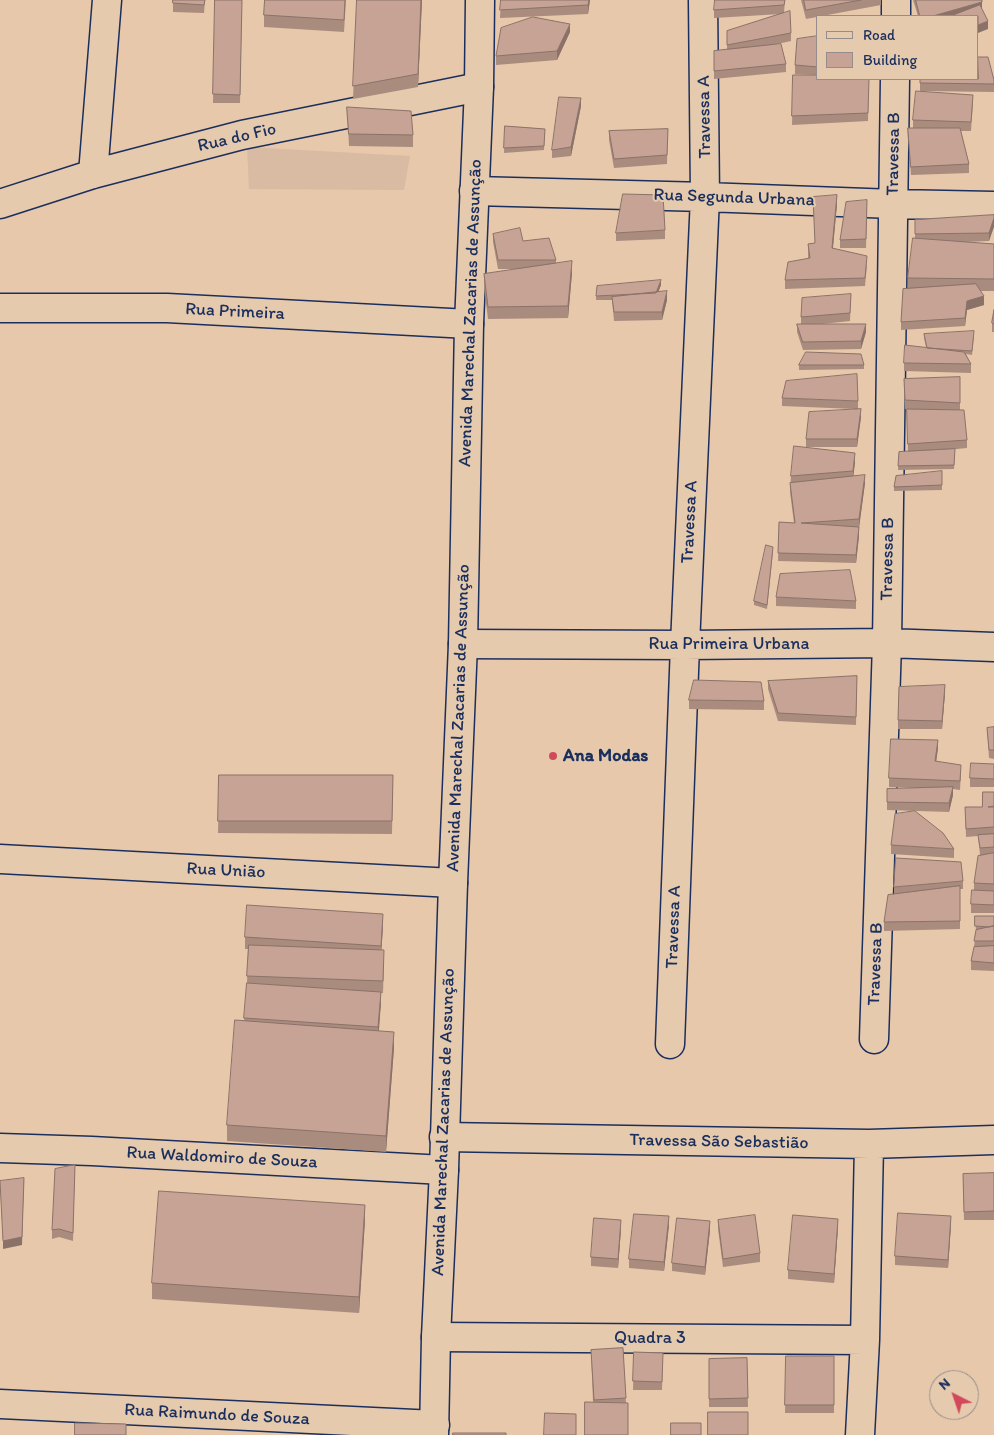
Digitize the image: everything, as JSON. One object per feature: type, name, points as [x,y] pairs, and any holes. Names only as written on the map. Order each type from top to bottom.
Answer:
[{"type":"street","points":[[93,174],[107,0]]},
{"type":"street","name":"Avenida Marechal Zacarias de Assunção","points":[[434,1430],[463,644],[469,324],[479,87],[480,0]]},
{"type":"street","name":"Travessa A","points":[[670,1044],[685,646],[706,197],[703,0]]},
{"type":"street","points":[[896,0],[896,15]]},
{"type":"street","name":"Travessa B","points":[[874,1039],[887,643],[895,80]]},
{"type":"street","name":"Rua do Fio","points":[[0,204],[93,174],[242,135],[479,87]]},
{"type":"street","name":"Rua Segunda Urbana","points":[[474,191],[994,206]]},
{"type":"street","name":"Rua Primeira","points":[[0,308],[167,308],[469,324]]},
{"type":"street","name":"Rua Primeira Urbana","points":[[463,644],[685,646],[887,643],[994,647]]},
{"type":"street","name":"Rua União","points":[[0,859],[453,883]]},
{"type":"street","name":"Travessa São Sebastião","points":[[444,1137],[869,1144],[994,1140]]},
{"type":"street","points":[[860,1435],[865,1340],[869,1144]]},
{"type":"street","name":"Rua Waldomiro de Souza","points":[[0,1148],[92,1151],[444,1170]]},
{"type":"street","name":"Quadra 3","points":[[436,1337],[865,1340]]},
{"type":"street","name":"Rua Raimundo de Souza","points":[[0,1404],[434,1430]]},
{"type":"shaded area","points":[[247,147],[410,156],[404,190],[249,189]]},
{"type":"building","points":[[173,0],[205,0],[204,5],[173,3]]},
{"type":"building","points":[[215,0],[242,0],[240,95],[213,94]]},
{"type":"building","points":[[265,0],[345,0],[344,20],[264,15]]},
{"type":"building","points":[[357,0],[421,0],[418,74],[353,86]]},
{"type":"building","points":[[501,0],[589,0],[588,5],[500,10]]},
{"type":"building","points":[[715,0],[785,0],[784,5],[714,10]]},
{"type":"building","points":[[804,0],[861,0],[806,10]]},
{"type":"building","points":[[916,0],[982,0],[982,2],[936,15],[920,15]]},
{"type":"building","points":[[980,5],[988,21],[979,25],[979,15],[954,15]]},
{"type":"building","points":[[790,11],[791,33],[727,45],[727,31]]},
{"type":"building","points":[[533,17],[570,24],[557,51],[496,56],[501,28]]},
{"type":"building","points":[[816,36],[816,67],[795,65],[797,39]]},
{"type":"building","points":[[781,44],[786,64],[714,71],[714,51]]},
{"type":"building","points":[[979,57],[988,57],[994,80],[994,84],[920,83],[920,80],[979,80]]},
{"type":"building","points":[[793,75],[816,75],[816,80],[869,80],[868,113],[792,116]]},
{"type":"building","points":[[916,91],[973,95],[971,122],[913,120]]},
{"type":"building","points":[[559,97],[581,98],[571,147],[552,150]]},
{"type":"building","points":[[347,107],[411,111],[413,135],[349,134]]},
{"type":"building","points":[[505,126],[545,129],[544,146],[504,148]]},
{"type":"building","points":[[908,128],[960,128],[969,164],[911,167]]},
{"type":"building","points":[[668,129],[667,155],[614,159],[609,131]]},
{"type":"building","points":[[623,194],[663,195],[665,230],[616,233]]},
{"type":"building","points":[[837,195],[832,248],[867,256],[865,278],[785,280],[788,262],[810,258],[808,244],[815,243],[813,197]]},
{"type":"building","points":[[867,200],[866,239],[840,240],[846,202]]},
{"type":"building","points":[[994,215],[989,233],[915,234],[915,220]]},
{"type":"building","points":[[520,228],[523,241],[549,238],[556,260],[498,260],[493,234]]},
{"type":"building","points":[[913,238],[994,244],[994,279],[908,278]]},
{"type":"building","points":[[572,261],[568,306],[488,307],[484,274]]},
{"type":"building","points":[[661,280],[656,293],[596,296],[597,286]]},
{"type":"building","points":[[976,284],[984,296],[967,301],[965,318],[901,322],[903,289]]},
{"type":"building","points":[[667,291],[662,312],[614,312],[612,297]]},
{"type":"building","points":[[851,294],[850,313],[801,317],[802,298]]},
{"type":"building","points":[[797,324],[866,324],[861,341],[803,342]]},
{"type":"building","points":[[974,331],[972,351],[927,348],[924,334]]},
{"type":"building","points":[[905,345],[964,352],[971,364],[904,363]]},
{"type":"building","points":[[806,352],[861,354],[864,365],[799,365]]},
{"type":"building","points":[[857,374],[858,401],[782,398],[786,381]]},
{"type":"building","points":[[960,377],[960,403],[905,400],[904,379]]},
{"type":"building","points":[[861,409],[857,439],[806,439],[809,412]]},
{"type":"building","points":[[907,409],[964,410],[967,440],[908,444]]},
{"type":"building","points":[[794,446],[855,453],[853,471],[791,476]]},
{"type":"building","points":[[955,449],[954,465],[898,466],[899,452]]},
{"type":"building","points":[[942,471],[942,485],[894,487],[896,476]]},
{"type":"building","points":[[865,475],[859,519],[801,523],[859,527],[856,555],[778,553],[779,522],[795,523],[790,483]]},
{"type":"building","points":[[766,545],[773,547],[767,605],[754,601]]},
{"type":"building","points":[[850,570],[856,601],[776,597],[780,574]]},
{"type":"building","points":[[857,676],[856,717],[778,713],[768,681]]},
{"type":"building","points":[[694,680],[761,682],[764,701],[689,700]]},
{"type":"building","points":[[945,685],[942,721],[898,720],[899,687]]},
{"type":"building","points":[[994,727],[994,750],[989,750],[987,728]]},
{"type":"building","points":[[891,739],[938,740],[935,761],[961,765],[960,781],[889,778]]},
{"type":"building","points":[[971,763],[994,764],[994,779],[970,778]]},
{"type":"building","points":[[219,775],[393,775],[392,821],[218,821]]},
{"type":"building","points":[[953,787],[949,803],[887,802],[887,789]]},
{"type":"building","points":[[983,792],[994,792],[994,806],[988,807],[994,807],[994,827],[966,829],[965,807],[982,807]]},
{"type":"building","points":[[915,811],[943,833],[954,849],[891,845],[895,814]]},
{"type":"building","points":[[994,834],[994,847],[980,848],[978,835]]},
{"type":"building","points":[[994,853],[994,884],[974,883],[978,856]]},
{"type":"building","points":[[896,858],[961,862],[963,881],[894,887]]},
{"type":"building","points":[[960,886],[960,921],[884,922],[888,895]]},
{"type":"building","points":[[972,890],[994,891],[994,905],[971,904]]},
{"type":"building","points":[[247,905],[383,914],[381,946],[245,937]]},
{"type":"building","points":[[975,916],[994,916],[994,926],[975,926]]},
{"type":"building","points":[[994,926],[994,941],[974,941],[976,930]]},
{"type":"building","points":[[249,945],[384,950],[383,981],[247,976]]},
{"type":"building","points":[[994,946],[994,963],[971,961],[974,947]]},
{"type":"building","points":[[247,983],[381,992],[378,1027],[244,1018]]},
{"type":"building","points":[[235,1020],[394,1032],[386,1136],[227,1125]]},
{"type":"building","points":[[75,1165],[73,1233],[59,1229],[52,1230],[55,1169]]},
{"type":"building","points":[[994,1173],[994,1211],[964,1212],[963,1174]]},
{"type":"building","points":[[24,1178],[22,1237],[3,1241],[0,1181]]},
{"type":"building","points":[[159,1191],[365,1205],[359,1297],[152,1283]]},
{"type":"building","points":[[898,1213],[951,1216],[948,1260],[895,1256]]},
{"type":"building","points":[[634,1214],[669,1216],[664,1262],[629,1259]]},
{"type":"building","points":[[755,1215],[760,1253],[723,1259],[718,1220]]},
{"type":"building","points":[[793,1215],[838,1219],[834,1274],[788,1270]]},
{"type":"building","points":[[594,1218],[621,1220],[618,1259],[591,1257]]},
{"type":"building","points":[[677,1218],[710,1221],[705,1267],[672,1263]]},
{"type":"building","points":[[623,1348],[626,1398],[594,1400],[591,1350]]},
{"type":"building","points":[[634,1352],[663,1353],[662,1382],[633,1381]]},
{"type":"building","points":[[786,1356],[834,1356],[834,1405],[785,1405]]},
{"type":"building","points":[[747,1358],[748,1398],[709,1399],[709,1359]]},
{"type":"building","points":[[585,1402],[628,1403],[628,1435],[585,1435]]},
{"type":"building","points":[[708,1412],[748,1412],[748,1435],[708,1435]]},
{"type":"building","points":[[545,1413],[576,1414],[576,1435],[544,1435]]},
{"type":"building","points":[[75,1423],[126,1424],[126,1435],[75,1435]]},
{"type":"building","points":[[671,1423],[701,1423],[701,1435],[671,1435]]},
{"type":"building","points":[[453,1433],[506,1433],[506,1435],[453,1435]]},
{"type":"place","name":"Ana Modas","points":[[553,756]]}]
